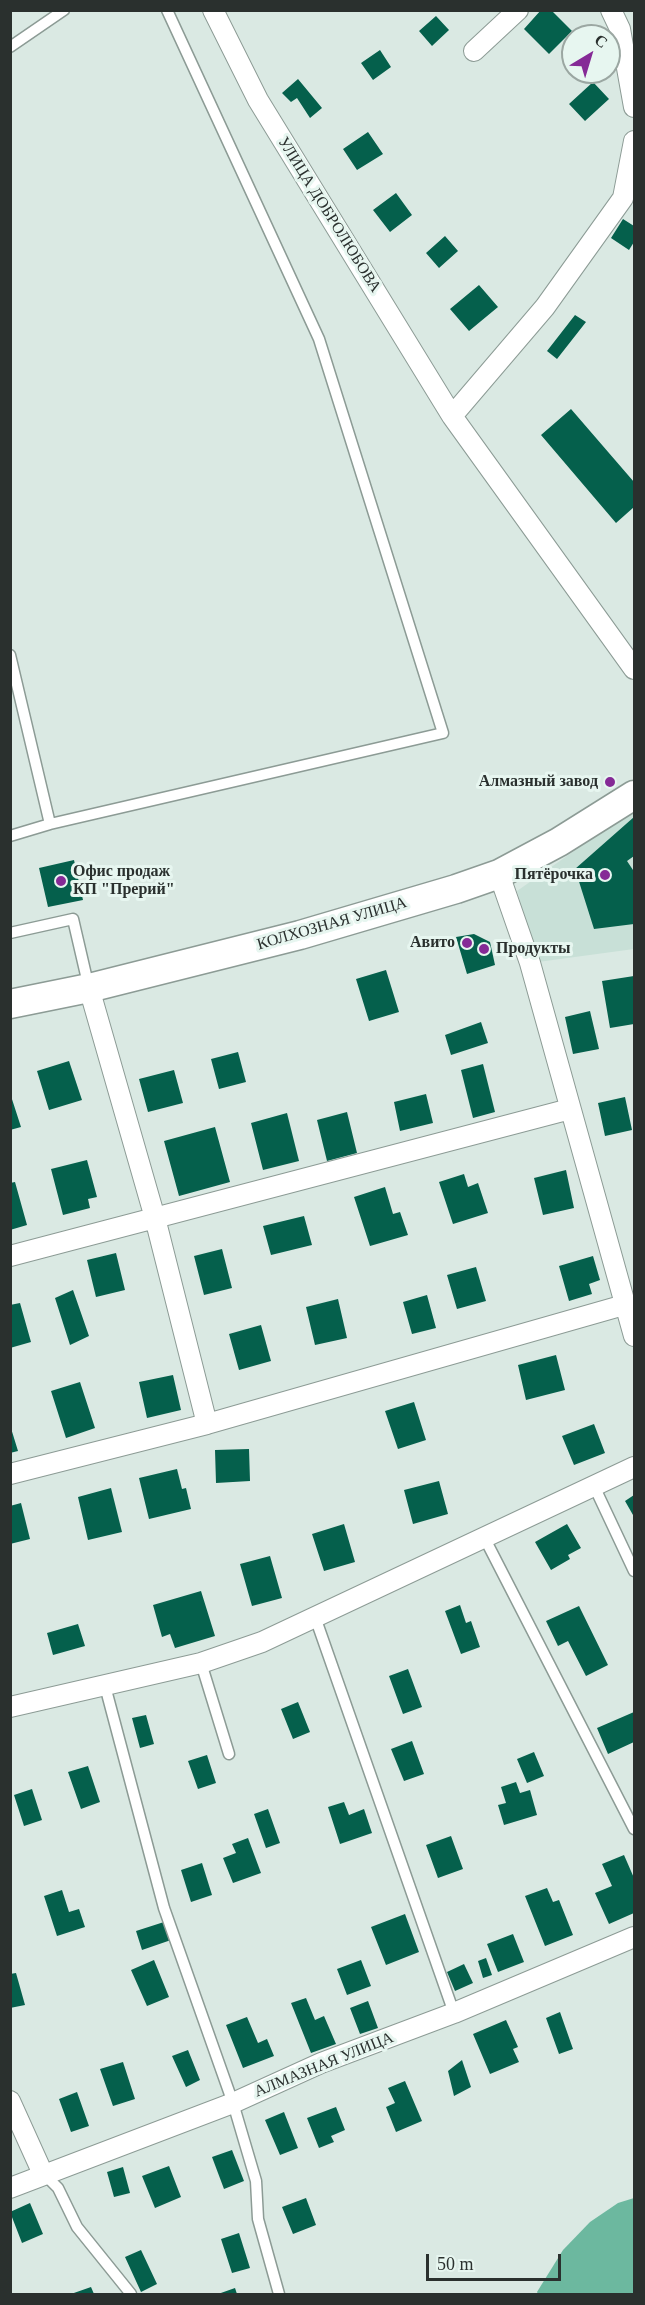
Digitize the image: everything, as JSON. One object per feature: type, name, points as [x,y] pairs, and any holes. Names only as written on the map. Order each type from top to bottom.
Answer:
[{"type":"main road","name":"КОЛХОЗНАЯ УЛИЦА","points":[[10,1005],[89,988],[300,935],[456,890],[499,874],[559,842],[634,795]]},
{"type":"street","name":"УЛИЦА ДОБРОЛЮБОВА","points":[[213,10],[258,100],[452,416],[634,669]]},
{"type":"street","points":[[474,51],[518,10]]},
{"type":"street","points":[[611,10],[620,28],[634,107]]},
{"type":"street","points":[[452,416],[545,307],[623,198],[634,141]]},
{"type":"street","points":[[499,874],[526,931],[530,963],[634,1336]]},
{"type":"street","points":[[89,988],[155,1218],[207,1424]]},
{"type":"street","points":[[10,1256],[570,1109]]},
{"type":"street","points":[[10,1474],[207,1424],[624,1305]]},
{"type":"street","points":[[10,1707],[201,1663],[262,1642],[634,1467]]},
{"type":"street","name":"АЛМАЗНАЯ УЛИЦА","points":[[10,2188],[233,2103],[321,2063],[454,2013],[634,1937]]},
{"type":"street","points":[[10,2102],[43,2174]]},
{"type":"lane","points":[[10,47],[64,10]]},
{"type":"lane","points":[[10,836],[51,824],[443,733],[320,339],[167,10]]},
{"type":"lane","points":[[10,655],[51,824]]},
{"type":"lane","points":[[10,933],[73,919],[89,988]]},
{"type":"lane","points":[[594,1486],[634,1571]]},
{"type":"lane","points":[[484,1537],[634,1829]]},
{"type":"lane","points":[[315,1617],[454,2013]]},
{"type":"lane","points":[[201,1663],[229,1754]]},
{"type":"lane","points":[[105,1686],[164,1908],[233,2103],[256,2181],[258,2219],[279,2295]]},
{"type":"lane","points":[[43,2174],[58,2188],[77,2227],[131,2295]]},
{"type":"shaded area","points":[[634,809],[634,949],[538,962],[517,891]]},
{"type":"green space","points":[[634,2198],[634,2294],[538,2294],[537,2292],[563,2250],[590,2222],[618,2203]]},
{"type":"building","points":[[541,10],[551,10],[565,24],[561,24],[561,42],[549,54],[524,29]]},
{"type":"building","points":[[436,16],[449,30],[432,46],[419,31]]},
{"type":"building","points":[[380,50],[391,67],[373,80],[361,63]]},
{"type":"building","points":[[298,79],[322,108],[310,118],[297,98],[291,102],[282,93]]},
{"type":"building","points":[[591,84],[595,84],[609,99],[585,121],[569,104]]},
{"type":"building","points":[[368,132],[383,154],[357,170],[343,149]]},
{"type":"building","points":[[396,193],[412,215],[390,232],[373,210]]},
{"type":"building","points":[[623,219],[634,226],[634,242],[629,250],[611,238]]},
{"type":"building","points":[[445,236],[458,251],[439,268],[426,253]]},
{"type":"building","points":[[479,285],[498,307],[469,331],[450,309]]},
{"type":"building","points":[[575,315],[586,322],[557,359],[547,351]]},
{"type":"building","points":[[571,409],[634,482],[634,507],[616,523],[541,435]]},
{"type":"building","name":"Пятёрочка","points":[[634,817],[634,856],[627,861],[633,870],[634,924],[594,929],[575,869]]},
{"type":"building","points":[[74,860],[83,900],[48,907],[39,868]]},
{"type":"building","points":[[474,934],[490,942],[495,965],[467,974],[456,937]]},
{"type":"building","points":[[386,970],[399,1012],[369,1021],[356,979]]},
{"type":"building","points":[[634,976],[634,1024],[610,1028],[602,981]]},
{"type":"building","points":[[590,1011],[599,1049],[573,1054],[565,1017]]},
{"type":"building","points":[[481,1022],[488,1043],[451,1055],[445,1035]]},
{"type":"building","points":[[238,1052],[246,1082],[219,1089],[211,1059]]},
{"type":"building","points":[[69,1061],[82,1100],[49,1110],[37,1071]]},
{"type":"building","points":[[483,1064],[495,1112],[473,1118],[461,1070]]},
{"type":"building","points":[[174,1070],[183,1103],[148,1112],[139,1079]]},
{"type":"building","points":[[10,1093],[21,1127],[10,1130]]},
{"type":"building","points":[[426,1094],[433,1123],[400,1131],[394,1102]]},
{"type":"building","points":[[625,1097],[632,1130],[605,1136],[598,1103]]},
{"type":"building","points":[[347,1112],[357,1153],[327,1161],[317,1120]]},
{"type":"building","points":[[287,1113],[299,1161],[263,1170],[251,1123]]},
{"type":"building","points":[[215,1127],[230,1182],[179,1196],[164,1141]]},
{"type":"building","points":[[87,1160],[97,1197],[88,1199],[90,1208],[63,1215],[51,1169]]},
{"type":"building","points":[[566,1170],[574,1208],[543,1215],[534,1178]]},
{"type":"building","points":[[464,1174],[468,1187],[478,1183],[488,1213],[453,1224],[439,1182]]},
{"type":"building","points":[[15,1182],[27,1225],[10,1230],[10,1183]]},
{"type":"building","points":[[385,1187],[393,1214],[400,1212],[408,1235],[370,1246],[354,1197]]},
{"type":"building","points":[[304,1216],[312,1245],[271,1255],[263,1226]]},
{"type":"building","points":[[222,1249],[232,1288],[204,1295],[194,1256]]},
{"type":"building","points":[[116,1253],[125,1290],[96,1297],[87,1260]]},
{"type":"building","points":[[593,1256],[600,1280],[589,1284],[592,1294],[569,1301],[559,1266]]},
{"type":"building","points":[[476,1267],[486,1301],[457,1309],[447,1275]]},
{"type":"building","points":[[73,1290],[89,1336],[70,1345],[55,1298]]},
{"type":"building","points":[[427,1295],[436,1328],[412,1334],[403,1302]]},
{"type":"building","points":[[338,1299],[347,1338],[315,1345],[306,1307]]},
{"type":"building","points":[[20,1303],[31,1342],[10,1348],[10,1305]]},
{"type":"building","points":[[261,1325],[271,1361],[239,1370],[229,1334]]},
{"type":"building","points":[[556,1355],[565,1390],[526,1400],[518,1365]]},
{"type":"building","points":[[173,1375],[181,1410],[147,1418],[139,1382]]},
{"type":"building","points":[[80,1382],[95,1428],[66,1438],[51,1391]]},
{"type":"building","points":[[414,1402],[426,1440],[398,1449],[385,1411]]},
{"type":"building","points":[[594,1424],[605,1453],[574,1465],[562,1436]]},
{"type":"building","points":[[10,1425],[18,1451],[10,1453]]},
{"type":"building","points":[[249,1449],[250,1481],[216,1483],[215,1450]]},
{"type":"building","points":[[177,1469],[182,1489],[186,1488],[191,1509],[149,1519],[139,1478]]},
{"type":"building","points":[[439,1481],[448,1514],[413,1524],[404,1490]]},
{"type":"building","points":[[111,1488],[122,1532],[88,1540],[78,1497]]},
{"type":"building","points":[[634,1495],[634,1514],[633,1515],[625,1501]]},
{"type":"building","points":[[21,1503],[30,1539],[10,1544],[10,1506]]},
{"type":"building","points":[[344,1524],[355,1562],[324,1571],[312,1534]]},
{"type":"building","points":[[567,1524],[581,1548],[568,1555],[570,1559],[551,1570],[535,1542]]},
{"type":"building","points":[[270,1556],[282,1598],[252,1606],[240,1564]]},
{"type":"building","points":[[201,1591],[215,1636],[175,1648],[170,1634],[162,1637],[153,1605]]},
{"type":"building","points":[[460,1605],[466,1623],[471,1621],[480,1647],[461,1654],[445,1611]]},
{"type":"building","points":[[579,1606],[608,1665],[586,1676],[568,1641],[558,1646],[546,1621]]},
{"type":"building","points":[[78,1624],[85,1646],[53,1655],[47,1633]]},
{"type":"building","points":[[408,1669],[422,1707],[403,1714],[389,1676]]},
{"type":"building","points":[[298,1702],[310,1732],[293,1739],[281,1709]]},
{"type":"building","points":[[634,1712],[634,1742],[608,1754],[597,1728]]},
{"type":"building","points":[[146,1715],[154,1744],[140,1748],[132,1718]]},
{"type":"building","points":[[412,1741],[424,1774],[404,1781],[391,1749]]},
{"type":"building","points":[[534,1752],[544,1776],[527,1783],[517,1759]]},
{"type":"building","points":[[207,1755],[216,1783],[198,1789],[188,1761]]},
{"type":"building","points":[[88,1766],[100,1802],[81,1809],[68,1772]]},
{"type":"building","points":[[516,1782],[520,1793],[530,1790],[537,1815],[504,1825],[498,1805],[506,1803],[501,1787]]},
{"type":"building","points":[[32,1789],[42,1820],[24,1826],[14,1795]]},
{"type":"building","points":[[344,1802],[349,1815],[364,1809],[372,1833],[340,1844],[328,1807]]},
{"type":"building","points":[[268,1809],[280,1843],[266,1848],[254,1814]]},
{"type":"building","points":[[451,1836],[463,1869],[438,1878],[426,1845]]},
{"type":"building","points":[[248,1838],[261,1873],[233,1883],[223,1858],[236,1853],[232,1844]]},
{"type":"building","points":[[624,1855],[634,1878],[634,1913],[609,1924],[595,1893],[612,1886],[602,1864]]},
{"type":"building","points":[[202,1863],[212,1895],[191,1902],[181,1870]]},
{"type":"building","points":[[547,1888],[553,1902],[559,1900],[573,1935],[545,1946],[525,1896]]},
{"type":"building","points":[[62,1890],[69,1912],[79,1909],[85,1927],[57,1936],[44,1896]]},
{"type":"building","points":[[405,1914],[419,1952],[386,1965],[371,1927]]},
{"type":"building","points":[[164,1922],[171,1940],[142,1950],[136,1931]]},
{"type":"building","points":[[513,1934],[524,1962],[498,1972],[487,1944]]},
{"type":"building","points":[[486,1958],[492,1975],[483,1978],[478,1961]]},
{"type":"building","points":[[154,1960],[169,1997],[147,2006],[131,1970]]},
{"type":"building","points":[[361,1960],[371,1986],[347,1995],[337,1969]]},
{"type":"building","points":[[464,1964],[473,1983],[455,1991],[447,1972]]},
{"type":"building","points":[[16,1973],[25,2005],[10,2008],[10,1974]]},
{"type":"building","points":[[306,1998],[315,2020],[324,2016],[336,2044],[311,2053],[291,2003]]},
{"type":"building","points":[[368,2001],[378,2028],[360,2034],[350,2008]]},
{"type":"building","points":[[560,2012],[573,2049],[559,2054],[546,2018]]},
{"type":"building","points":[[247,2017],[258,2043],[267,2039],[274,2056],[243,2068],[226,2025]]},
{"type":"building","points":[[506,2020],[518,2047],[513,2049],[519,2062],[490,2074],[473,2034]]},
{"type":"building","points":[[188,2050],[200,2080],[186,2087],[172,2056]]},
{"type":"building","points":[[462,2060],[471,2087],[454,2096],[448,2071]]},
{"type":"building","points":[[123,2062],[135,2099],[113,2106],[100,2069]]},
{"type":"building","points":[[405,2081],[422,2121],[396,2132],[386,2107],[395,2103],[388,2088]]},
{"type":"building","points":[[77,2092],[89,2126],[71,2132],[59,2099]]},
{"type":"building","points":[[336,2107],[345,2130],[331,2136],[334,2142],[319,2148],[307,2118]]},
{"type":"building","points":[[284,2112],[298,2148],[280,2155],[265,2120]]},
{"type":"building","points":[[232,2150],[244,2181],[224,2189],[212,2157]]},
{"type":"building","points":[[169,2166],[181,2197],[155,2208],[142,2176]]},
{"type":"building","points":[[123,2167],[130,2193],[114,2197],[107,2172]]},
{"type":"building","points":[[306,2198],[316,2225],[293,2234],[282,2207]]},
{"type":"building","points":[[30,2203],[43,2234],[22,2243],[10,2212]]},
{"type":"building","points":[[239,2233],[250,2268],[232,2273],[221,2239]]},
{"type":"building","points":[[141,2250],[157,2284],[141,2292],[125,2257]]},
{"type":"building","points":[[91,2287],[94,2294],[71,2294]]},
{"type":"building","points":[[235,2288],[237,2294],[218,2294]]},
{"type":"place","name":"Алмазный завод","points":[[610,782]]},
{"type":"place","name":"Пятёрочка","points":[[605,875]]},
{"type":"place","name":"Офис продаж КП \"Прерий\"","points":[[61,881]]},
{"type":"place","name":"Авито","points":[[467,943]]},
{"type":"place","name":"Продукты","points":[[484,949]]}]
